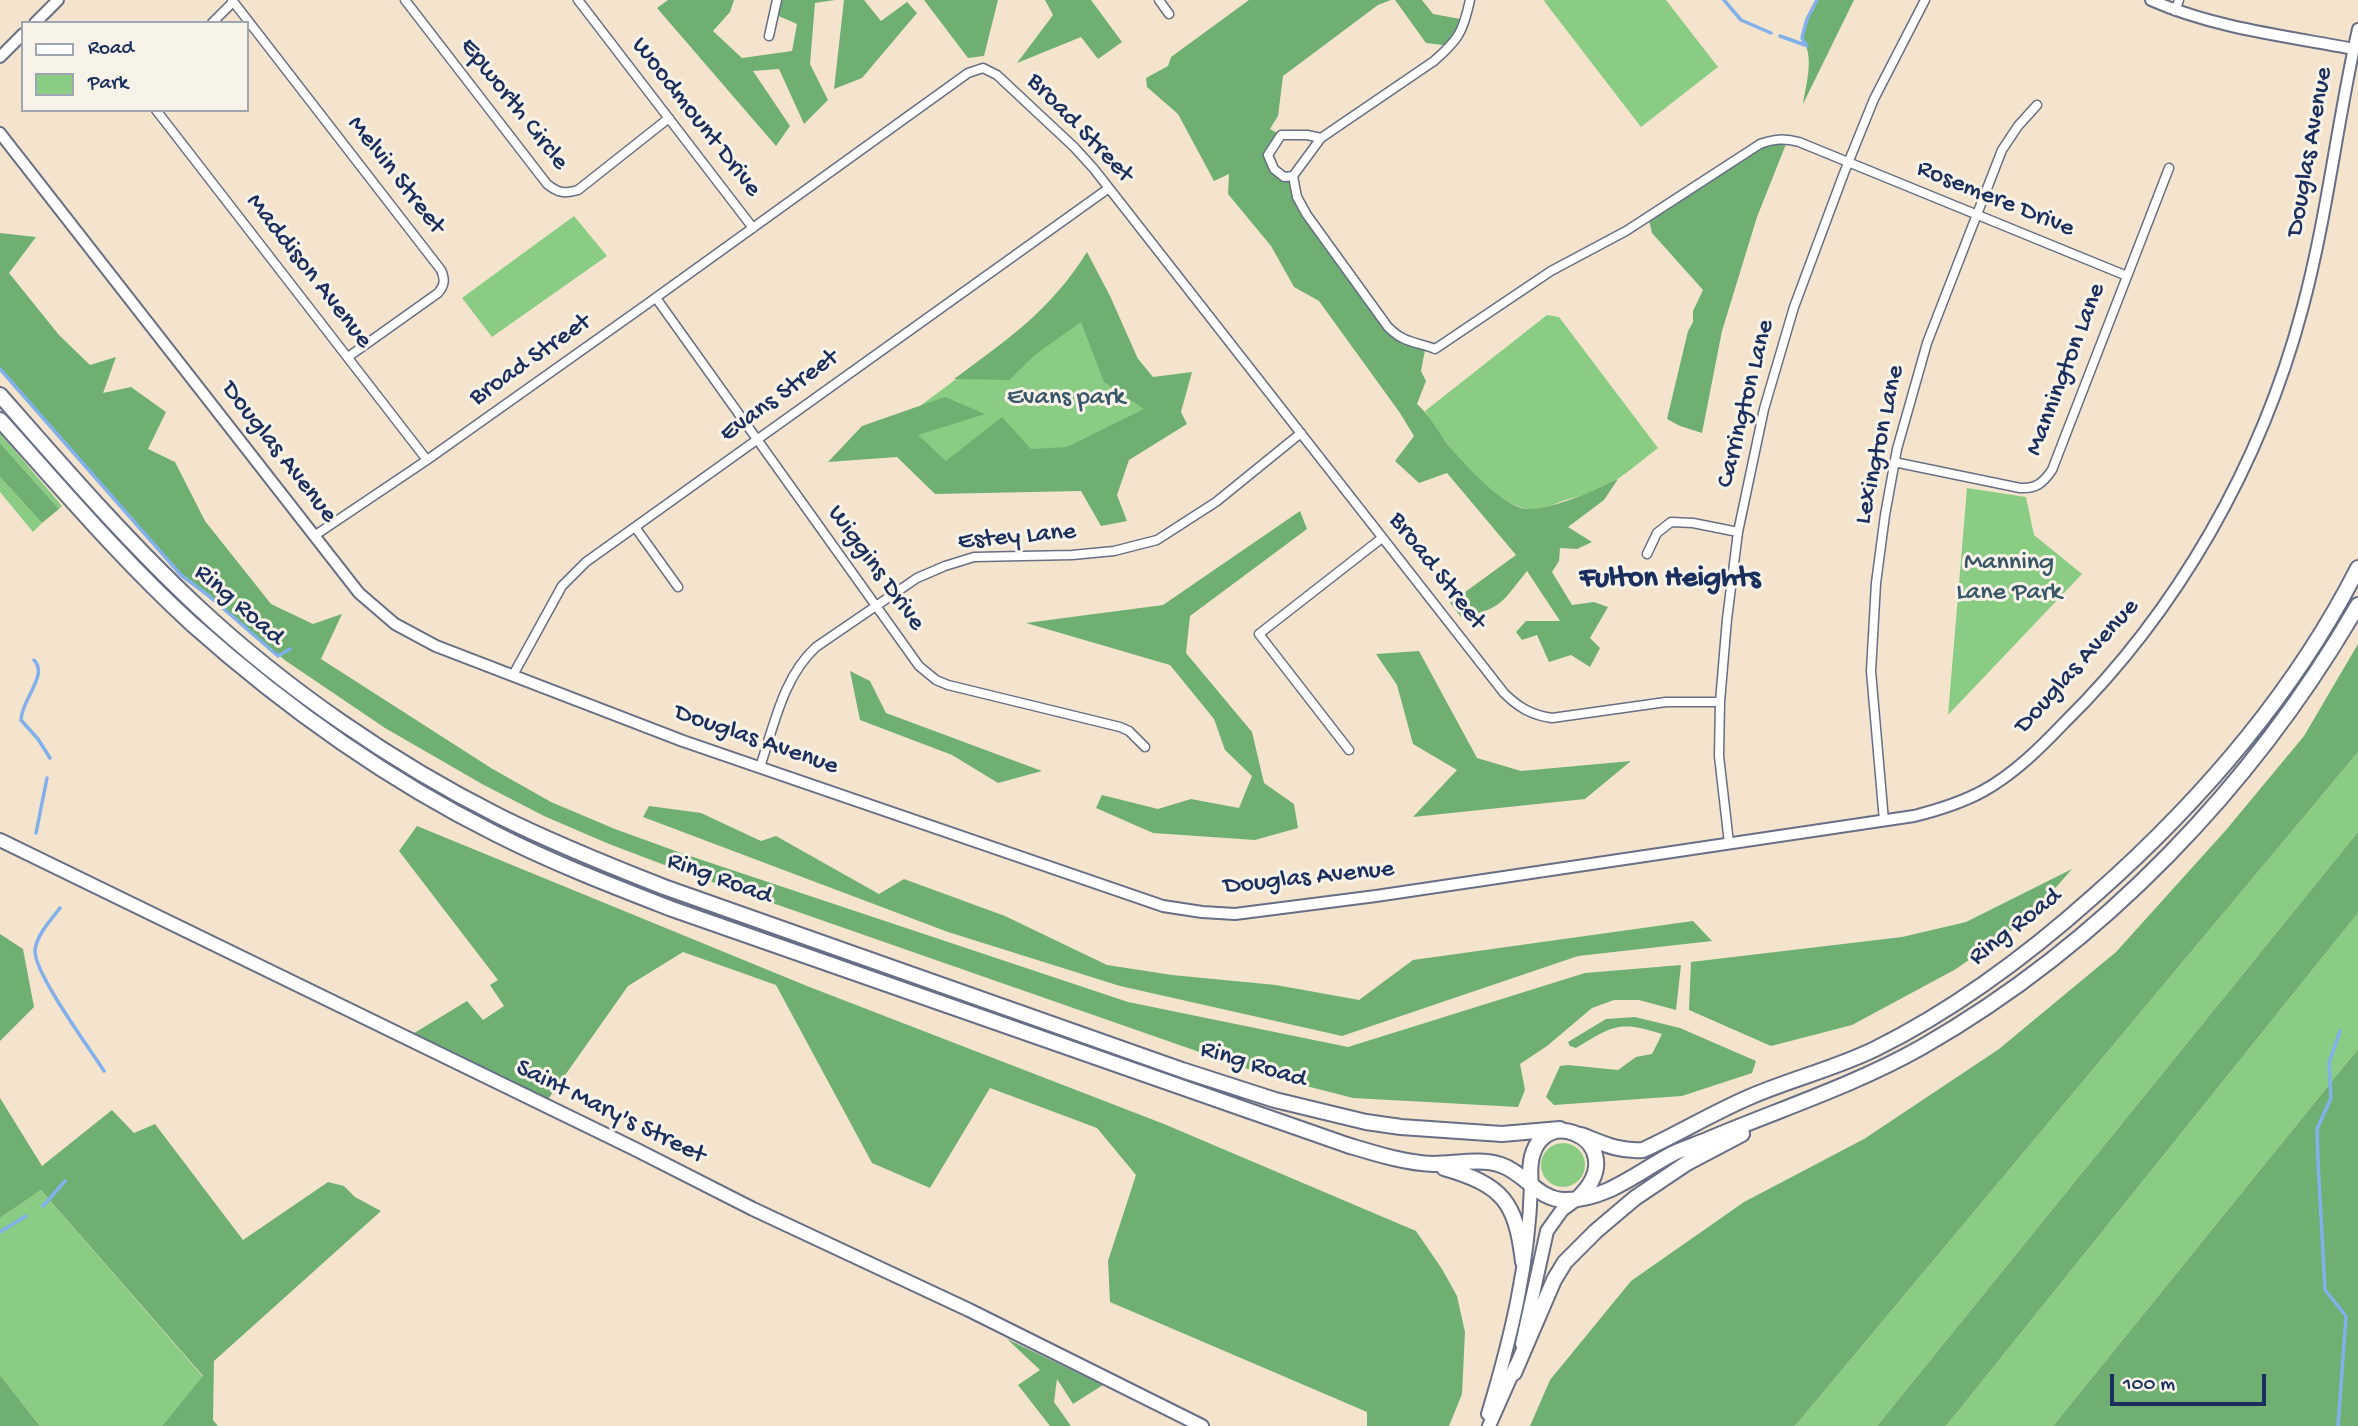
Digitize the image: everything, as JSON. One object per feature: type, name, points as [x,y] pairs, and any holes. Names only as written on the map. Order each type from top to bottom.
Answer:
[{"type":"highway","name":"Ring Road","points":[[0,395],[137,546],[200,609],[260,660],[336,718],[438,783],[498,816],[580,854],[664,887],[1181,1070],[1275,1100],[1366,1122],[1401,1127],[1502,1134],[1560,1129]]},
{"type":"highway","name":"Ring Road","points":[[0,420],[123,557],[191,623],[254,677],[355,751],[423,795],[496,835],[584,875],[685,913],[1347,1145],[1430,1164],[1497,1163],[1515,1171],[1531,1185]]},
{"type":"highway","name":"Ring Road","points":[[1581,1135],[1615,1149],[1643,1150],[1750,1097],[1874,1049],[1975,991],[2007,968],[2059,927],[2127,867],[2219,773],[2286,687],[2358,568]]},
{"type":"highway","name":"Ring Road","points":[[1577,1199],[1600,1195],[1673,1154],[1838,1087],[1919,1049],[1983,1010],[2052,959],[2127,893],[2186,835],[2263,748],[2307,689],[2358,605]]},
{"type":"highway","points":[[1514,1373],[1554,1280],[1565,1262],[1596,1231],[1635,1198],[1687,1163],[1838,1087]]},
{"type":"highway","points":[[1560,1129],[1581,1135],[1589,1142],[1597,1161],[1591,1184],[1577,1199],[1557,1199],[1531,1185],[1529,1164],[1534,1148],[1542,1138],[1560,1129]]},
{"type":"highway","points":[[1430,1164],[1470,1176],[1488,1185],[1505,1200],[1515,1218],[1523,1262]]},
{"type":"main road","name":"Saint Mary's Street","points":[[0,839],[759,1212],[969,1310],[1202,1426]]},
{"type":"main road","points":[[1487,1426],[1513,1326],[1530,1232],[1531,1185]]},
{"type":"main road","points":[[1487,1426],[1514,1373],[1547,1231],[1562,1210],[1577,1199]]},
{"type":"street","points":[[37,21],[58,0]]},
{"type":"street","name":"Epworth Circle","points":[[405,0],[547,184],[556,192],[568,194],[578,190],[669,118]]},
{"type":"street","name":"Woodmount Drive","points":[[579,0],[753,228]]},
{"type":"street","points":[[769,36],[777,0]]},
{"type":"street","points":[[1159,0],[1169,13]]},
{"type":"street","points":[[1321,138],[1281,135],[1268,155],[1274,169],[1284,177],[1293,176],[1321,138],[1451,47],[1460,36],[1470,0]]},
{"type":"street","name":"Carrington Lane","points":[[1729,843],[1722,801],[1719,756],[1720,702],[1738,532],[1754,454],[1794,307],[1874,99],[1925,0]]},
{"type":"street","points":[[2151,0],[2177,5],[2246,29],[2354,48]]},
{"type":"street","points":[[214,21],[232,1]]},
{"type":"street","name":"Melvin Street","points":[[232,1],[248,21]]},
{"type":"street","name":"Melvin Street","points":[[248,22],[441,270],[444,278],[444,286],[438,293],[348,357]]},
{"type":"street","name":"Douglas Avenue","points":[[0,133],[359,593],[395,624],[436,646],[683,741],[1163,906],[1235,914],[1914,816],[1947,807],[1984,790],[2013,771],[2076,712],[2108,677],[2161,608],[2189,569],[2254,446],[2289,353],[2314,260],[2358,29]]},
{"type":"street","points":[[0,57],[21,36]]},
{"type":"street","name":"Broad Street","points":[[314,536],[427,460],[656,298],[968,73],[983,68],[997,75],[1034,108],[1074,147],[1109,188],[1504,693],[1526,711],[1552,718],[1666,702],[1720,702]]},
{"type":"street","name":"Lexington Lane","points":[[1884,821],[1871,671],[1877,583],[1894,462],[1927,343],[2002,150],[2018,126],[2037,105]]},
{"type":"street","name":"Maddison Avenue","points":[[158,112],[427,460]]},
{"type":"street","name":"Rosemere Drive","points":[[1293,176],[1297,197],[1307,215],[1388,327],[1409,343],[1435,349],[1551,271],[1626,231],[1760,145],[1774,139],[1788,139],[1849,162],[2127,276]]},
{"type":"street","name":"Mannington Lane","points":[[1894,462],[2020,488],[2033,489],[2044,481],[2052,470],[2169,168]]},
{"type":"street","name":"Evans Street","points":[[513,675],[562,586],[586,562],[1109,188]]},
{"type":"street","name":"Wiggins Drive","points":[[656,298],[919,666],[936,680],[960,688],[1120,727],[1129,731],[1145,747]]},
{"type":"street","name":"Estey Lane","points":[[760,767],[790,680],[797,668],[816,647],[918,578],[974,557],[1072,555],[1114,551],[1157,540],[1216,502],[1301,433]]},
{"type":"street","points":[[1647,554],[1657,533],[1671,522],[1738,532]]},
{"type":"street","points":[[635,527],[678,587]]},
{"type":"street","points":[[1349,750],[1259,634],[1382,538]]},
{"type":"green space","points":[[668,0],[734,0],[730,12],[713,31],[742,58],[792,51],[797,24],[774,14],[777,0],[835,0],[815,3],[810,64],[828,100],[804,124],[779,69],[753,71],[790,126],[776,146],[657,8]]},
{"type":"green space","points":[[844,0],[864,0],[881,21],[907,2],[917,13],[862,78],[834,89]]},
{"type":"green space","points":[[924,0],[998,0],[984,56],[968,58]]},
{"type":"green space","points":[[1045,0],[1091,0],[1122,42],[1098,59],[1081,37],[1017,63],[1053,15]]},
{"type":"green space","points":[[1249,0],[1391,0],[1378,5],[1283,76],[1278,116],[1270,129],[1281,135],[1268,156],[1274,170],[1293,176],[1297,197],[1388,327],[1426,345],[1421,371],[1426,381],[1417,404],[1449,446],[1485,484],[1507,501],[1527,509],[1561,503],[1618,479],[1604,500],[1568,527],[1592,542],[1577,549],[1560,548],[1559,561],[1552,572],[1572,605],[1594,602],[1608,607],[1590,638],[1600,648],[1590,667],[1571,655],[1549,662],[1537,635],[1522,640],[1516,632],[1526,621],[1560,621],[1527,571],[1500,603],[1485,611],[1461,617],[1450,603],[1516,555],[1447,473],[1419,483],[1395,461],[1414,436],[1400,413],[1319,301],[1294,287],[1271,246],[1228,194],[1229,174],[1214,181],[1178,114],[1147,87],[1146,78],[1168,66],[1171,57]]},
{"type":"green space","points":[[1395,0],[1422,0],[1433,14],[1466,20],[1451,46],[1426,43]]},
{"type":"green space","points":[[1545,0],[1666,0],[1718,67],[1641,127]]},
{"type":"green space","points":[[1817,0],[1854,0],[1803,104],[1809,62],[1802,38],[1807,19]]},
{"type":"green space","points":[[1788,139],[1757,217],[1722,331],[1702,433],[1680,426],[1667,419],[1688,331],[1693,322],[1693,311],[1703,290],[1652,233],[1648,216],[1760,144]]},
{"type":"green space","points":[[574,216],[607,256],[492,337],[462,298]]},
{"type":"green space","points":[[0,233],[36,237],[9,273],[59,335],[90,365],[116,357],[103,393],[131,387],[166,412],[148,449],[175,462],[205,521],[271,604],[313,624],[342,614],[321,659],[491,768],[551,802],[681,853],[1128,1002],[1348,1047],[1585,973],[1681,965],[1676,1010],[1639,1000],[1614,1000],[1592,1008],[1547,1046],[1520,1064],[1525,1090],[1518,1107],[1353,1098],[1271,1077],[675,869],[544,816],[385,728],[286,661],[181,575],[0,369]]},
{"type":"green space","points":[[1087,252],[1138,359],[1153,377],[1192,372],[1181,412],[1187,424],[1129,460],[1117,495],[1127,521],[1101,526],[1081,491],[935,494],[897,457],[828,462],[862,426],[945,397],[985,414],[918,435],[946,461],[1002,417],[1031,449],[1067,447],[1144,409],[1104,382],[1081,322],[1036,354],[1009,380],[954,379],[1043,308]]},
{"type":"green space","name":"Evans park","points":[[1080,287],[1181,412],[1129,460],[943,474],[897,423]]},
{"type":"green space","points":[[1547,315],[1559,317],[1658,448],[1620,477],[1596,491],[1544,507],[1528,509],[1508,502],[1480,481],[1444,439],[1425,411]]},
{"type":"green space","points":[[0,433],[62,506],[59,509],[0,443]]},
{"type":"green space","points":[[0,443],[59,509],[42,523],[0,477]]},
{"type":"green space","points":[[0,477],[42,523],[33,532],[0,492]]},
{"type":"green space","name":"Manning Lane Park","points":[[1967,488],[2026,497],[2034,535],[2082,574],[1948,715]]},
{"type":"green space","points":[[1300,511],[1307,529],[1190,616],[1186,653],[1252,732],[1264,783],[1294,804],[1298,828],[1255,840],[1153,833],[1096,808],[1102,795],[1158,809],[1191,799],[1239,808],[1252,776],[1225,750],[1214,719],[1170,665],[1026,623],[1163,605]]},
{"type":"green space","points":[[2358,644],[2358,752],[1795,1426],[1530,1426],[1550,1380],[1631,1281],[1744,1202],[1864,1139],[1999,1049],[2116,952],[2226,830],[2304,736]]},
{"type":"green space","points":[[1419,651],[1477,758],[1521,771],[1631,761],[1585,799],[1413,817],[1457,770],[1413,744],[1397,685],[1376,654]]},
{"type":"green space","points":[[850,671],[870,681],[886,713],[1042,771],[998,783],[952,755],[860,720]]},
{"type":"green space","points":[[2358,752],[2358,832],[1877,1426],[1795,1426]]},
{"type":"green space","points":[[649,806],[701,813],[761,841],[776,836],[879,894],[904,879],[1005,916],[1107,965],[1172,975],[1276,985],[1359,1000],[1413,960],[1693,921],[1712,941],[1578,956],[1342,1036],[1120,986],[948,932],[643,817]]},
{"type":"green space","points":[[417,826],[807,986],[1164,1124],[1416,1231],[1457,1296],[1465,1332],[1462,1394],[1449,1426],[1367,1426],[1367,1412],[1110,1302],[1108,1261],[1136,1175],[1097,1128],[990,1088],[930,1188],[872,1163],[776,985],[683,952],[628,986],[544,1105],[406,1038],[467,1001],[483,1020],[504,1006],[490,985],[498,980],[399,851]]},
{"type":"green space","points":[[2358,832],[2358,913],[1946,1426],[1877,1426]]},
{"type":"green space","points":[[2072,869],[2029,918],[1956,969],[1852,1025],[1771,1046],[1689,1010],[1691,962],[1902,937],[1966,922]]},
{"type":"green space","points":[[2358,913],[2358,1049],[2053,1426],[1946,1426]]},
{"type":"green space","points":[[0,934],[23,949],[34,1007],[0,1041]]},
{"type":"green space","points":[[1635,1017],[1680,1028],[1756,1061],[1752,1073],[1682,1096],[1554,1105],[1546,1097],[1560,1066],[1618,1070],[1636,1057],[1652,1054],[1662,1034],[1635,1027],[1608,1030],[1576,1048],[1568,1042],[1606,1019]]},
{"type":"green space","points":[[2358,1049],[2358,1426],[2053,1426]]},
{"type":"green space","points":[[0,1098],[42,1166],[112,1110],[134,1133],[155,1124],[243,1240],[328,1182],[344,1186],[355,1197],[381,1211],[214,1361],[213,1420],[218,1426],[162,1426],[203,1376],[41,1190],[0,1218]]},
{"type":"green space","points":[[1563,1143],[1572,1144],[1579,1149],[1584,1156],[1584,1174],[1579,1181],[1572,1186],[1563,1187],[1554,1186],[1547,1181],[1542,1174],[1541,1165],[1542,1156],[1547,1149],[1554,1144]]},
{"type":"green space","points":[[41,1190],[203,1377],[162,1426],[40,1426],[0,1375],[0,1218]]},
{"type":"green space","points":[[1007,1339],[1103,1385],[1073,1404],[1057,1379],[1054,1402],[1071,1426],[1050,1426],[1018,1385],[1040,1370]]},
{"type":"green space","points":[[0,1375],[40,1426],[0,1426]]},
{"type":"waterway","points":[[1724,0],[1741,20],[1771,33]]},
{"type":"waterway","points":[[1807,46],[1802,38],[1807,19],[1817,0]]},
{"type":"waterway","points":[[1780,36],[1805,45]]},
{"type":"waterway","points":[[0,369],[181,575],[278,656],[290,649]]},
{"type":"waterway","points":[[34,660],[38,673],[21,720],[50,758]]},
{"type":"waterway","points":[[36,833],[47,778]]},
{"type":"waterway","points":[[60,908],[38,938],[35,950],[37,961],[52,992],[104,1071]]},
{"type":"waterway","points":[[2338,1426],[2346,1316],[2325,1290],[2317,1129],[2331,1098],[2329,1063],[2340,1031]]},
{"type":"waterway","points":[[43,1206],[65,1181]]},
{"type":"waterway","points":[[0,1232],[26,1216]]},
{"type":"district","name":"Fulton Heights","points":[[1670,580]]}]
